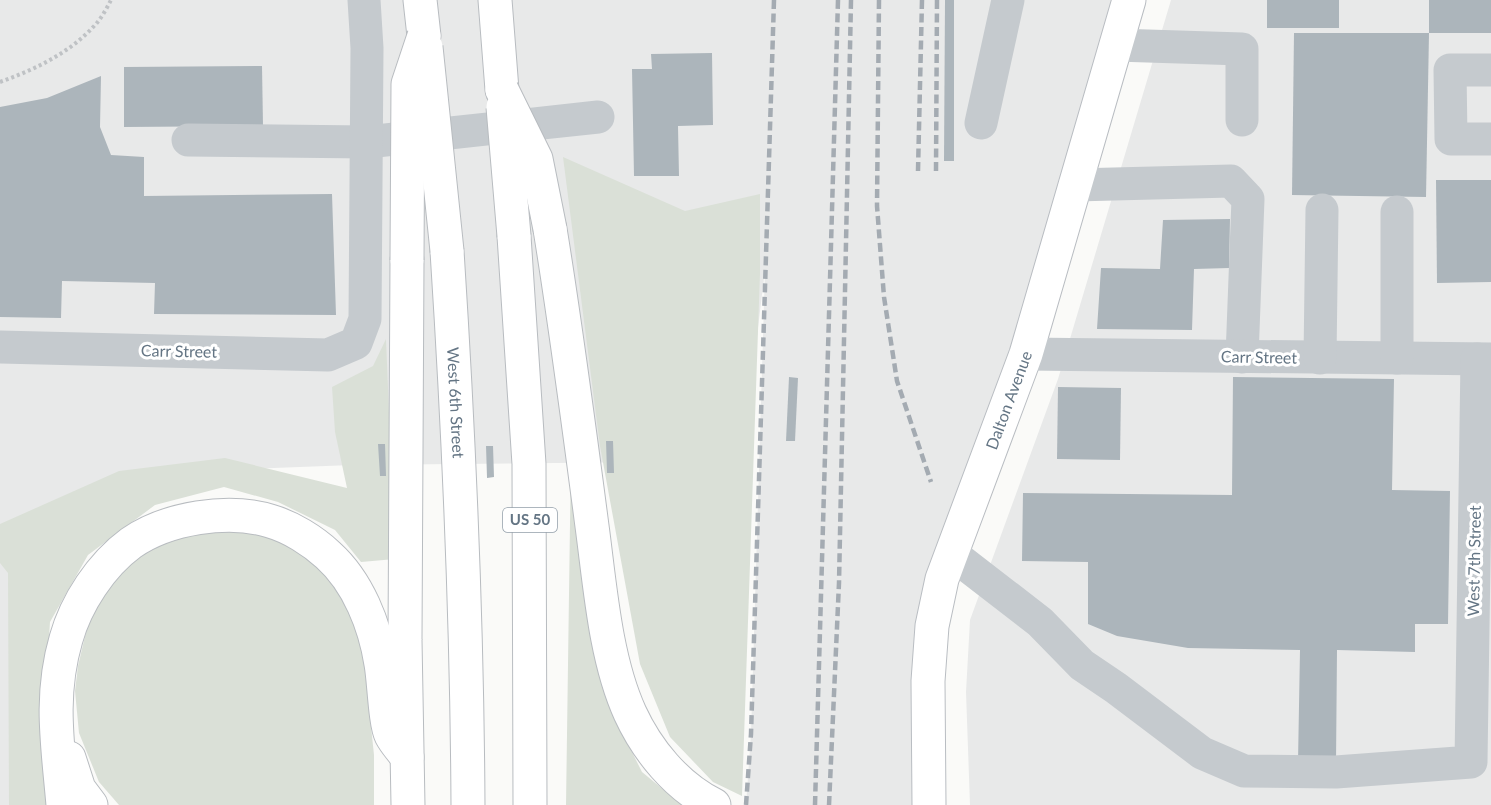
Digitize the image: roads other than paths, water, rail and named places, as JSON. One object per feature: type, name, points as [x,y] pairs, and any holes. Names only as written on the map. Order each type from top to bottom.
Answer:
[{"type":"main road","name":"West 6th Street","points":[[420,0],[447,251],[460,453],[468,704],[468,805]]},
{"type":"main road","name":"US 50","points":[[495,0],[529,464],[530,805]]},
{"type":"main road","name":"Dalton Avenue","points":[[929,805],[928,681],[932,626],[942,579],[1026,354],[1129,0]]},
{"type":"main road","points":[[408,805],[405,640],[408,84],[424,36]]},
{"type":"main road","points":[[502,90],[536,159],[550,229],[567,329],[606,624],[617,674],[629,710],[644,740],[684,785],[714,805]]},
{"type":"main road","points":[[63,805],[55,710],[58,673],[66,637],[79,608],[101,571],[131,543],[167,524],[205,516],[237,516],[270,520],[298,533],[329,556],[353,585],[369,619],[381,662],[390,734],[407,757]]},
{"type":"main road","points":[[55,710],[79,789],[91,805]]},
{"type":"street","points":[[364,0],[367,48],[366,142]]},
{"type":"street","points":[[981,123],[1008,0]]},
{"type":"street","points":[[1116,45],[1242,49],[1242,120]]},
{"type":"street","points":[[1491,70],[1450,70],[1451,139],[1491,139]]},
{"type":"street","points":[[188,140],[366,142],[598,117]]},
{"type":"street","name":"Carr Street","points":[[0,346],[328,355],[356,343],[365,319],[366,142]]},
{"type":"street","points":[[1075,185],[1231,181],[1248,199],[1242,357]]},
{"type":"street","points":[[1320,358],[1322,210]]},
{"type":"street","points":[[1397,212],[1397,358]]},
{"type":"street","name":"Carr Street","points":[[1026,354],[1484,359]]},
{"type":"street","name":"West 7th Street","points":[[952,554],[1040,622],[1082,665],[1202,753],[1244,771],[1336,771],[1471,762],[1484,359]]},
{"type":"railway","points":[[746,805],[751,734],[774,0]]},
{"type":"railway","points":[[815,805],[838,0]]},
{"type":"railway","points":[[829,805],[839,583],[851,0]]},
{"type":"railway","points":[[879,0],[877,206],[884,297],[897,381],[931,482]]},
{"type":"railway","points":[[918,171],[922,0]]},
{"type":"railway","points":[[936,171],[937,0]]}]
